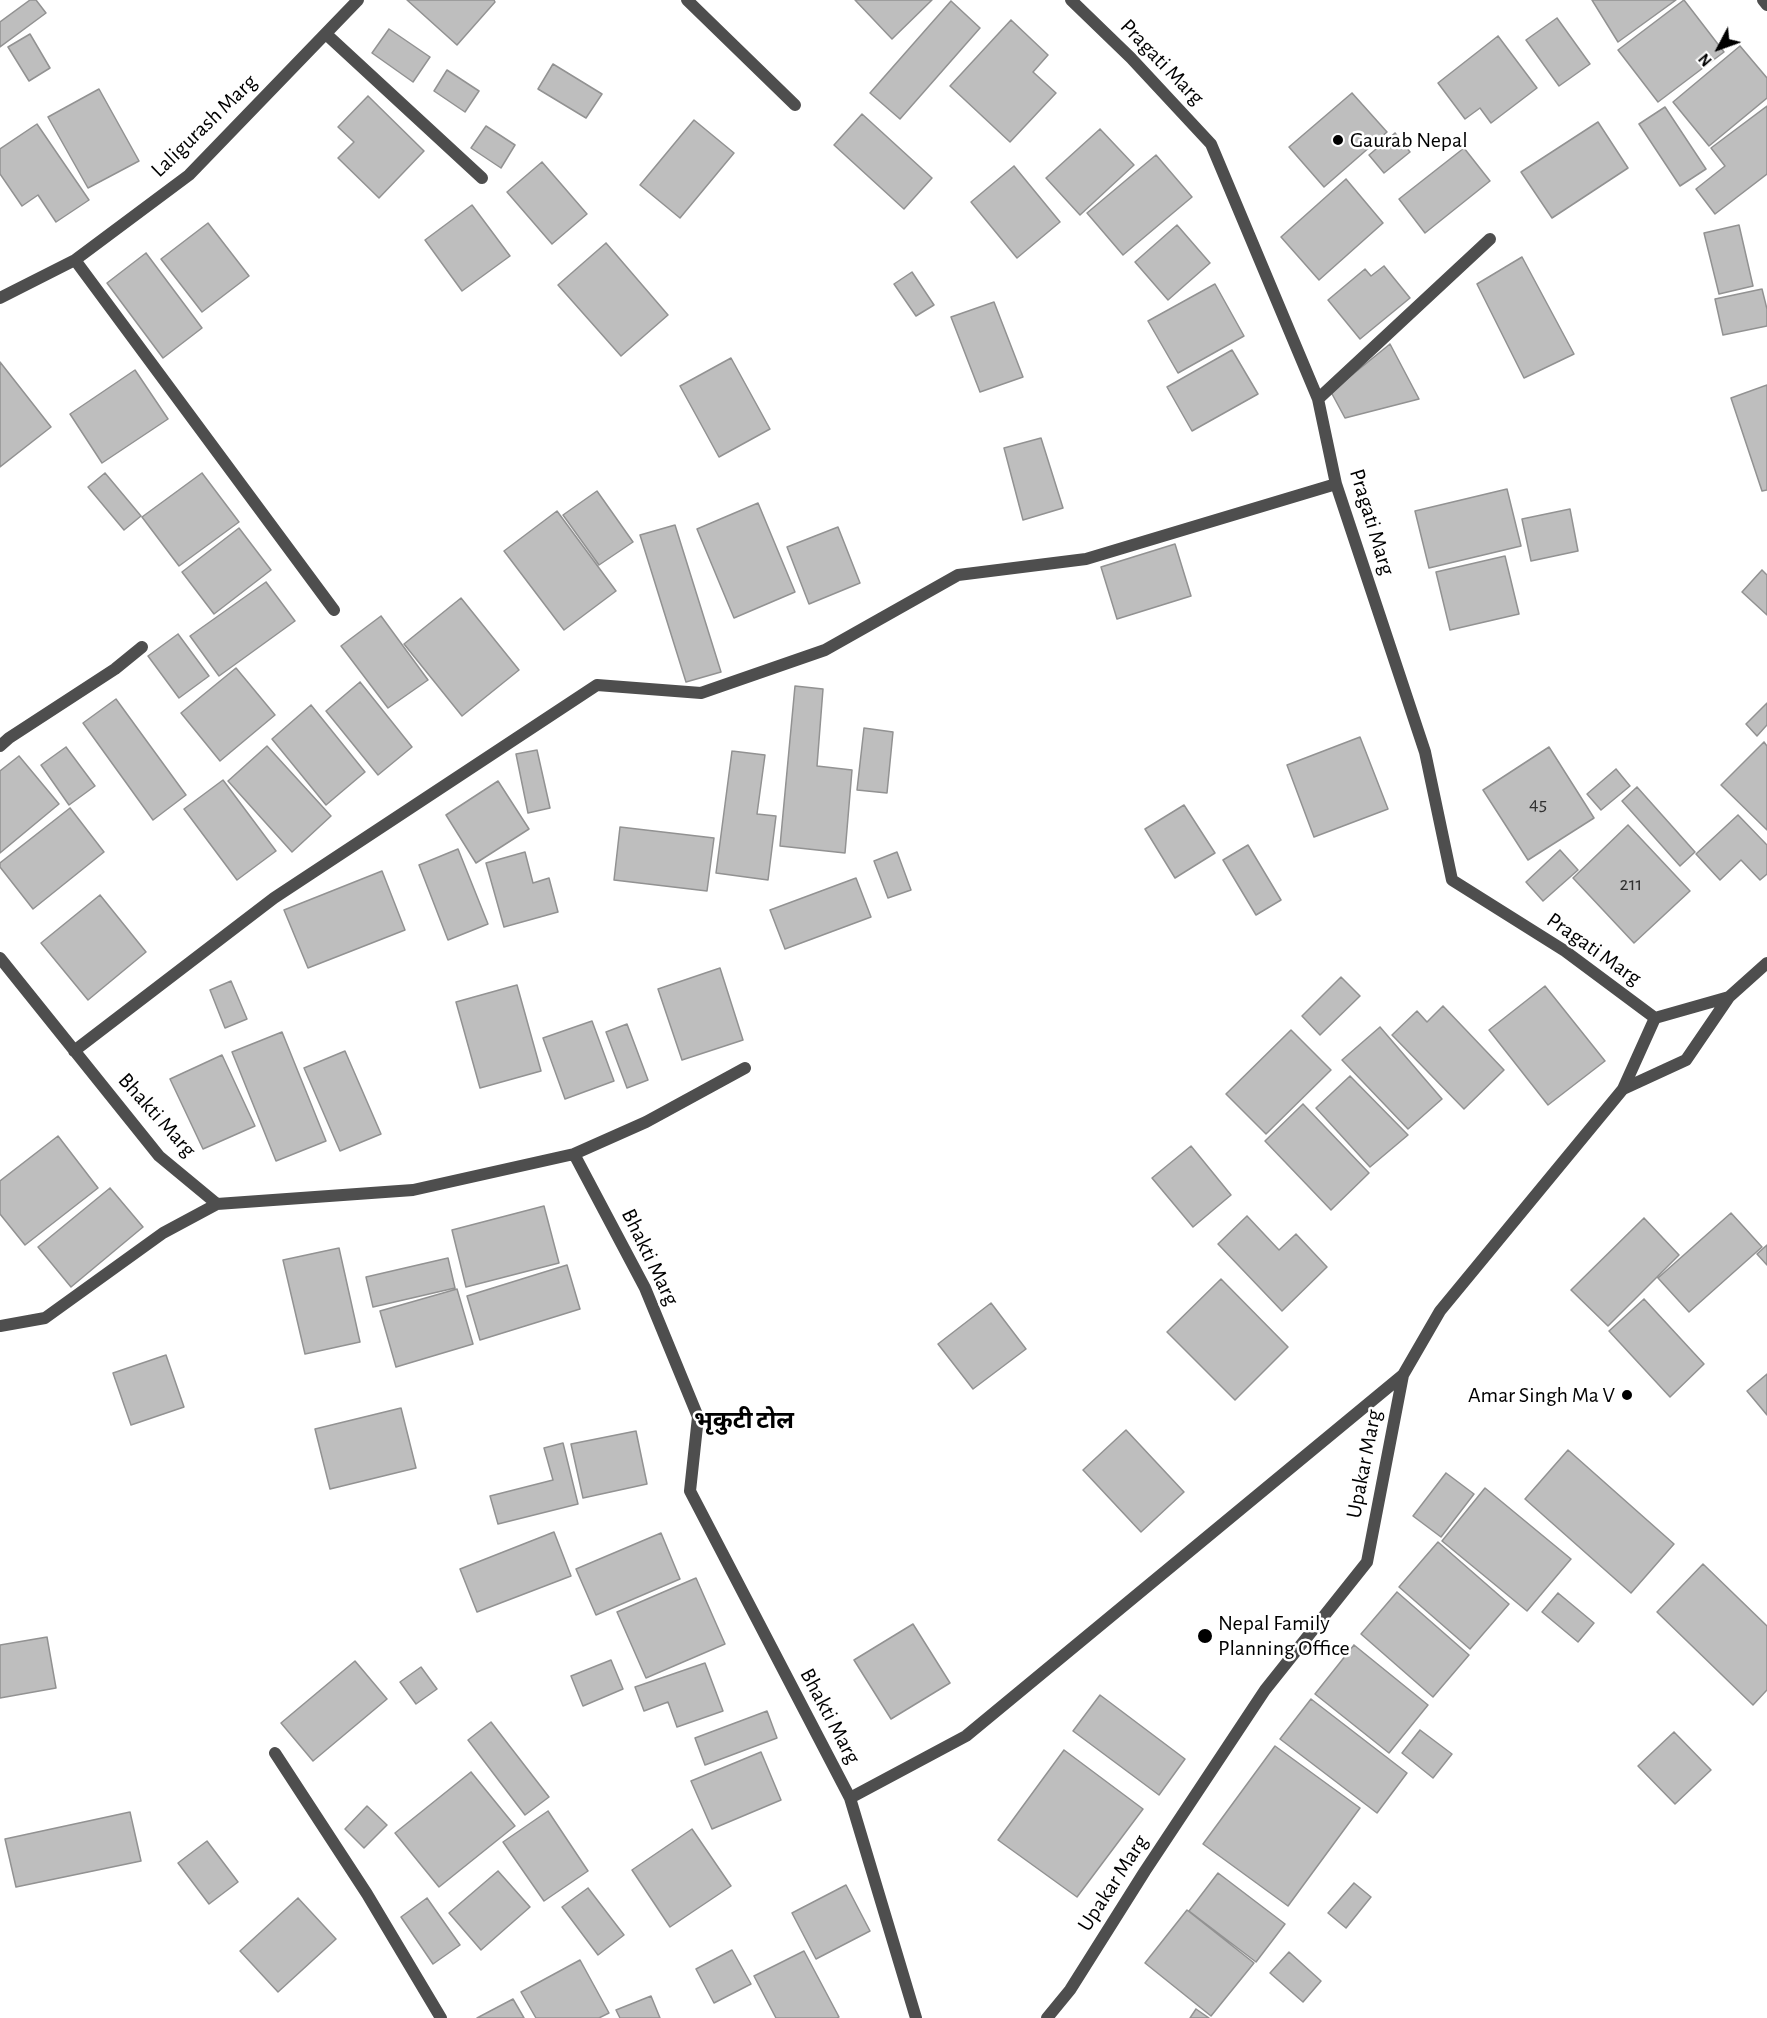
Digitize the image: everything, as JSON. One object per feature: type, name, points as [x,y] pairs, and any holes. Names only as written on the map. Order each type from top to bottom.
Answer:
[{"type":"street","name":"Laligurash Marg","points":[[0,298],[75,260],[189,175],[358,0]]},
{"type":"street","points":[[687,0],[795,105]]},
{"type":"street","name":"Pragati Marg","points":[[1071,0],[1131,58],[1211,144],[1318,399],[1336,484],[1425,752],[1452,880],[1565,951],[1655,1018]]},
{"type":"street","points":[[1763,0],[1767,5]]},
{"type":"street","points":[[326,34],[482,178]]},
{"type":"street","points":[[1318,399],[1490,240]]},
{"type":"street","points":[[75,260],[334,610]]},
{"type":"street","points":[[74,1051],[274,898],[597,685],[700,693],[825,650],[958,574],[1086,559],[1336,484]]},
{"type":"street","points":[[0,746],[115,669],[142,647]]},
{"type":"street","name":"Bhakti Marg","points":[[0,958],[159,1156],[217,1204]]},
{"type":"street","name":"Upakar Marg","points":[[1047,2018],[1070,1990],[1145,1871],[1265,1690],[1366,1562],[1403,1375],[1440,1311],[1623,1089],[1686,1060],[1729,997],[1767,963]]},
{"type":"street","points":[[1623,1089],[1655,1018],[1729,997]]},
{"type":"street","points":[[0,1326],[45,1318],[163,1233],[217,1204],[413,1190],[573,1154],[646,1122],[744,1068]]},
{"type":"street","name":"Bhakti Marg","points":[[573,1154],[645,1288],[698,1417],[690,1491],[850,1798],[916,2018]]},
{"type":"street","points":[[850,1798],[966,1736],[1403,1375]]},
{"type":"street","points":[[275,1753],[367,1894],[441,2018]]},
{"type":"building","points":[[30,0],[36,0],[46,13],[0,47],[0,22]]},
{"type":"building","points":[[407,0],[494,0],[495,2],[457,45]]},
{"type":"building","points":[[855,0],[932,0],[892,39]]},
{"type":"building","points":[[1592,0],[1676,0],[1618,42]]},
{"type":"building","points":[[1684,0],[1724,52],[1658,102],[1618,50]]},
{"type":"building","points":[[951,1],[980,28],[900,119],[870,93]]},
{"type":"building","points":[[1557,18],[1590,64],[1559,86],[1526,40]]},
{"type":"building","points":[[1011,20],[1048,55],[1033,72],[1056,93],[1010,142],[950,86]]},
{"type":"building","points":[[389,29],[430,57],[413,82],[372,53]]},
{"type":"building","points":[[30,34],[50,68],[29,81],[8,47]]},
{"type":"building","points":[[1498,36],[1537,88],[1491,123],[1480,108],[1465,119],[1438,83]]},
{"type":"building","points":[[1740,46],[1767,78],[1767,98],[1709,146],[1673,102]]},
{"type":"building","points":[[553,64],[602,94],[586,118],[538,89]]},
{"type":"building","points":[[447,70],[479,91],[465,112],[434,91]]},
{"type":"building","points":[[99,89],[139,161],[88,188],[48,117]]},
{"type":"building","name":"Gaurab Nepal","points":[[1352,93],[1387,132],[1324,187],[1289,147]]},
{"type":"building","points":[[368,96],[424,151],[379,198],[338,158],[354,142],[338,127]]},
{"type":"building","points":[[1767,106],[1767,174],[1715,214],[1696,189],[1725,166],[1711,148]]},
{"type":"building","points":[[1665,107],[1706,169],[1680,186],[1639,124]]},
{"type":"building","points":[[862,114],[932,178],[904,209],[834,145]]},
{"type":"building","points":[[694,120],[734,153],[680,218],[640,185]]},
{"type":"building","points":[[1598,122],[1628,168],[1552,218],[1521,172]]},
{"type":"building","points":[[37,124],[89,200],[56,222],[38,195],[22,206],[0,174],[0,149]]},
{"type":"building","points":[[486,126],[515,145],[501,168],[471,148]]},
{"type":"building","points":[[1100,129],[1134,165],[1080,215],[1046,178]]},
{"type":"building","points":[[1395,133],[1410,152],[1384,173],[1369,155]]},
{"type":"building","points":[[1464,148],[1490,181],[1425,233],[1399,199]]},
{"type":"building","points":[[1156,155],[1192,197],[1123,255],[1087,213]]},
{"type":"building","points":[[542,162],[587,214],[552,244],[507,192]]},
{"type":"building","points":[[1014,166],[1060,222],[1017,258],[971,202]]},
{"type":"building","points":[[1346,179],[1383,223],[1319,280],[1281,237]]},
{"type":"building","points":[[472,205],[510,256],[462,291],[425,240]]},
{"type":"building","points":[[208,223],[249,276],[202,312],[161,259]]},
{"type":"building","points":[[1177,225],[1210,263],[1168,300],[1135,262]]},
{"type":"building","points":[[1739,225],[1753,286],[1719,294],[1704,233]]},
{"type":"building","points":[[606,243],[668,315],[621,356],[558,285]]},
{"type":"building","points":[[146,253],[202,328],[163,358],[107,283]]},
{"type":"building","points":[[1522,257],[1574,354],[1524,378],[1477,284]]},
{"type":"building","points":[[1384,266],[1410,298],[1360,339],[1328,300],[1365,269],[1371,276]]},
{"type":"building","points":[[912,272],[934,305],[916,316],[894,284]]},
{"type":"building","points":[[1215,284],[1244,336],[1178,373],[1148,321]]},
{"type":"building","points":[[1762,289],[1767,309],[1767,326],[1723,335],[1715,299]]},
{"type":"building","points":[[994,302],[1023,377],[980,392],[951,317]]},
{"type":"building","points":[[1390,344],[1419,399],[1345,418],[1331,392]]},
{"type":"building","points":[[1232,350],[1258,394],[1192,431],[1167,387]]},
{"type":"building","points":[[731,358],[770,429],[719,457],[680,386]]},
{"type":"building","points":[[0,362],[51,427],[0,467]]},
{"type":"building","points":[[135,370],[168,419],[102,463],[70,414]]},
{"type":"building","points":[[1767,385],[1767,490],[1762,491],[1731,398]]},
{"type":"building","points":[[1041,438],[1063,508],[1023,520],[1004,448]]},
{"type":"building","points":[[105,473],[141,516],[124,530],[88,487]]},
{"type":"building","points":[[202,473],[239,522],[179,566],[142,517]]},
{"type":"building","points":[[1507,489],[1521,546],[1429,568],[1415,511]]},
{"type":"building","points":[[597,491],[633,542],[599,565],[563,515]]},
{"type":"building","points":[[758,503],[795,592],[734,618],[697,529]]},
{"type":"building","points":[[1570,509],[1578,551],[1531,561],[1522,519]]},
{"type":"building","points":[[557,511],[616,591],[564,630],[504,551]]},
{"type":"building","points":[[675,525],[721,672],[686,682],[640,535]]},
{"type":"building","points":[[838,527],[860,583],[809,604],[787,547]]},
{"type":"building","points":[[239,528],[271,570],[214,614],[182,572]]},
{"type":"building","points":[[1175,544],[1191,596],[1117,619],[1101,567]]},
{"type":"building","points":[[1505,556],[1519,614],[1450,630],[1436,572]]},
{"type":"building","points":[[1762,570],[1767,575],[1767,615],[1742,592]]},
{"type":"building","points":[[266,582],[295,621],[219,676],[190,636]]},
{"type":"building","points":[[461,598],[519,670],[462,716],[404,644]]},
{"type":"building","points":[[381,616],[428,680],[388,708],[341,646]]},
{"type":"building","points":[[178,634],[209,676],[179,698],[148,656]]},
{"type":"building","points":[[236,668],[275,715],[220,761],[181,713]]},
{"type":"building","points":[[360,682],[412,747],[378,775],[326,711]]},
{"type":"building","points":[[795,686],[823,689],[817,766],[852,770],[845,853],[780,846]]},
{"type":"building","points":[[116,699],[186,795],[153,820],[83,723]]},
{"type":"building","points":[[1767,703],[1767,725],[1757,736],[1746,724]]},
{"type":"building","points":[[311,705],[365,772],[326,805],[272,739]]},
{"type":"building","points":[[864,728],[893,732],[887,793],[857,790]]},
{"type":"building","points":[[1360,737],[1388,809],[1314,837],[1287,765]]},
{"type":"building","points":[[1764,742],[1767,746],[1767,830],[1721,785]]},
{"type":"building","points":[[267,746],[331,816],[292,852],[228,781]]},
{"type":"building","points":[[66,747],[95,786],[69,805],[41,765]]},
{"type":"building","points":[[1549,747],[1594,818],[1528,860],[1483,790]]},
{"type":"building","points":[[537,750],[550,808],[528,813],[516,754]]},
{"type":"building","points":[[732,751],[765,755],[757,814],[776,816],[768,880],[716,873]]},
{"type":"building","points":[[19,756],[59,804],[0,853],[0,771]]},
{"type":"building","points":[[1616,769],[1630,786],[1601,810],[1587,794]]},
{"type":"building","points":[[223,780],[276,851],[237,880],[184,809]]},
{"type":"building","points":[[498,781],[529,829],[476,863],[446,815]]},
{"type":"building","points":[[1637,787],[1695,852],[1680,866],[1622,801]]},
{"type":"building","points":[[1184,805],[1215,853],[1175,878],[1145,829]]},
{"type":"building","points":[[70,808],[104,852],[33,909],[0,867],[0,863]]},
{"type":"building","points":[[1738,815],[1767,845],[1767,874],[1760,880],[1741,860],[1720,880],[1696,854]]},
{"type":"building","points":[[1628,825],[1690,891],[1634,943],[1573,878]]},
{"type":"building","points":[[620,827],[714,838],[707,891],[614,880]]},
{"type":"building","points":[[1248,845],[1281,900],[1256,915],[1223,860]]},
{"type":"building","points":[[458,849],[488,924],[448,940],[419,865]]},
{"type":"building","points":[[1560,850],[1578,870],[1543,901],[1526,882]]},
{"type":"building","points":[[525,852],[533,883],[549,878],[558,912],[504,927],[486,863]]},
{"type":"building","points":[[897,852],[911,890],[888,898],[874,861]]},
{"type":"building","points":[[382,871],[405,930],[308,968],[284,910]]},
{"type":"building","points":[[856,878],[871,917],[785,949],[770,910]]},
{"type":"building","points":[[100,895],[146,952],[88,1000],[41,943]]},
{"type":"building","points":[[720,968],[743,1040],[682,1060],[658,989]]},
{"type":"building","points":[[1341,977],[1360,996],[1320,1035],[1302,1016]]},
{"type":"building","points":[[231,981],[247,1019],[225,1028],[210,990]]},
{"type":"building","points":[[517,985],[541,1071],[480,1088],[456,1002]]},
{"type":"building","points":[[1545,986],[1605,1061],[1548,1105],[1489,1030]]},
{"type":"building","points":[[1443,1006],[1504,1070],[1464,1109],[1392,1035],[1417,1011],[1427,1022]]},
{"type":"building","points":[[592,1021],[614,1081],[565,1099],[543,1038]]},
{"type":"building","points":[[627,1024],[648,1080],[627,1088],[606,1032]]},
{"type":"building","points":[[1380,1027],[1442,1099],[1408,1129],[1342,1060]]},
{"type":"building","points":[[1291,1030],[1331,1070],[1266,1134],[1226,1094]]},
{"type":"building","points":[[282,1032],[326,1141],[276,1161],[232,1052]]},
{"type":"building","points":[[345,1051],[381,1134],[340,1151],[304,1068]]},
{"type":"building","points":[[222,1055],[255,1126],[203,1149],[170,1079]]},
{"type":"building","points":[[1350,1076],[1408,1135],[1370,1167],[1316,1108]]},
{"type":"building","points":[[1303,1104],[1369,1173],[1331,1210],[1265,1141]]},
{"type":"building","points":[[58,1136],[98,1188],[25,1245],[0,1214],[0,1181]]},
{"type":"building","points":[[1191,1146],[1231,1195],[1193,1227],[1152,1178]]},
{"type":"building","points":[[110,1188],[143,1227],[71,1287],[38,1247]]},
{"type":"building","points":[[544,1206],[559,1263],[466,1287],[452,1230]]},
{"type":"building","points":[[1731,1213],[1762,1247],[1689,1312],[1658,1278]]},
{"type":"building","points":[[1247,1216],[1279,1250],[1296,1234],[1327,1267],[1282,1311],[1218,1244]]},
{"type":"building","points":[[1644,1218],[1679,1255],[1608,1326],[1571,1290]]},
{"type":"building","points":[[1767,1245],[1767,1265],[1757,1254]]},
{"type":"building","points":[[339,1248],[360,1342],[305,1354],[283,1260]]},
{"type":"building","points":[[448,1258],[455,1288],[373,1307],[366,1277]]},
{"type":"building","points":[[567,1265],[580,1309],[480,1340],[467,1296]]},
{"type":"building","points":[[1221,1279],[1288,1347],[1235,1400],[1167,1332]]},
{"type":"building","points":[[457,1289],[473,1344],[396,1367],[380,1311]]},
{"type":"building","points":[[1644,1299],[1704,1364],[1670,1397],[1609,1331]]},
{"type":"building","points":[[991,1303],[1026,1349],[973,1389],[938,1344]]},
{"type":"building","points":[[166,1355],[184,1407],[131,1425],[113,1373]]},
{"type":"building","points":[[1767,1374],[1767,1415],[1747,1391]]},
{"type":"building","points":[[401,1408],[416,1468],[330,1489],[315,1429]]},
{"type":"building","points":[[1126,1430],[1184,1492],[1141,1532],[1083,1470]]},
{"type":"building","points":[[636,1431],[647,1484],[583,1498],[571,1444]]},
{"type":"building","points":[[563,1443],[578,1504],[498,1524],[490,1496],[553,1480],[544,1448]]},
{"type":"building","points":[[1568,1450],[1674,1544],[1631,1593],[1525,1499]]},
{"type":"building","points":[[1446,1473],[1474,1494],[1441,1537],[1413,1516]]},
{"type":"building","points":[[1485,1488],[1571,1559],[1527,1611],[1442,1541]]},
{"type":"building","points":[[554,1532],[571,1576],[477,1612],[460,1569]]},
{"type":"building","points":[[661,1533],[680,1579],[596,1615],[576,1569]]},
{"type":"building","points":[[1438,1542],[1509,1604],[1470,1649],[1399,1587]]},
{"type":"building","points":[[1703,1564],[1767,1626],[1767,1690],[1753,1705],[1657,1612]]},
{"type":"building","points":[[696,1578],[725,1644],[646,1678],[617,1612]]},
{"type":"building","points":[[1397,1592],[1469,1655],[1433,1697],[1361,1634]]},
{"type":"building","points":[[1558,1593],[1594,1623],[1578,1642],[1542,1612]]},
{"type":"building","points":[[913,1624],[950,1683],[891,1719],[854,1660]]},
{"type":"building","points":[[47,1637],[56,1688],[0,1698],[0,1645]]},
{"type":"building","points":[[1354,1645],[1428,1705],[1389,1753],[1315,1694]]},
{"type":"building","points":[[611,1660],[623,1689],[583,1706],[571,1676]]},
{"type":"building","points":[[355,1661],[387,1699],[313,1761],[281,1723]]},
{"type":"building","points":[[705,1663],[723,1711],[677,1727],[668,1702],[644,1711],[635,1687]]},
{"type":"building","points":[[421,1667],[437,1689],[416,1704],[400,1682]]},
{"type":"building","points":[[1100,1695],[1185,1759],[1159,1795],[1073,1731]]},
{"type":"building","points":[[1311,1699],[1407,1773],[1377,1813],[1280,1739]]},
{"type":"building","points":[[767,1711],[777,1738],[705,1765],[695,1738]]},
{"type":"building","points":[[491,1722],[549,1797],[525,1815],[468,1740]]},
{"type":"building","points":[[1420,1730],[1452,1754],[1433,1778],[1402,1753]]},
{"type":"building","points":[[1674,1732],[1711,1770],[1675,1804],[1638,1766]]},
{"type":"building","points":[[1275,1746],[1360,1808],[1288,1906],[1203,1844]]},
{"type":"building","points":[[1064,1750],[1143,1809],[1077,1897],[998,1840]]},
{"type":"building","points":[[761,1752],[781,1800],[712,1829],[691,1781]]},
{"type":"building","points":[[471,1772],[515,1826],[439,1887],[395,1833]]},
{"type":"building","points":[[367,1806],[387,1825],[364,1848],[345,1829]]},
{"type":"building","points":[[548,1811],[588,1871],[544,1901],[503,1842]]},
{"type":"building","points":[[130,1812],[141,1861],[16,1887],[5,1839]]},
{"type":"building","points":[[692,1829],[731,1886],[670,1927],[632,1870]]},
{"type":"building","points":[[207,1841],[238,1882],[209,1904],[178,1863]]},
{"type":"building","points":[[498,1871],[530,1907],[481,1950],[449,1913]]},
{"type":"building","points":[[1218,1873],[1285,1924],[1256,1962],[1189,1911]]},
{"type":"building","points":[[1354,1883],[1371,1897],[1346,1928],[1328,1913]]},
{"type":"building","points":[[846,1885],[870,1931],[816,1959],[792,1913]]},
{"type":"building","points":[[588,1888],[624,1935],[598,1955],[562,1907]]},
{"type":"building","points":[[298,1898],[336,1939],[278,1992],[240,1951]]},
{"type":"building","points":[[427,1898],[460,1945],[433,1964],[401,1917]]},
{"type":"building","points":[[1187,1910],[1254,1963],[1211,2016],[1145,1963]]},
{"type":"building","points":[[732,1950],[751,1984],[714,2003],[696,1969]]},
{"type":"building","points":[[804,1951],[839,2017],[776,2018],[754,1976]]},
{"type":"building","points":[[1289,1952],[1321,1981],[1303,2002],[1270,1973]]},
{"type":"building","points":[[580,1960],[609,2013],[599,2018],[536,2018],[521,1992]]},
{"type":"building","points":[[651,1996],[660,2018],[620,2018],[616,2010]]},
{"type":"building","points":[[513,1999],[524,2018],[477,2018]]},
{"type":"building","points":[[1196,2009],[1209,2018],[1190,2018]]},
{"type":"place","name":"Gaurab Nepal","points":[[1338,140]]},
{"type":"place","name":"Amar Singh Ma V","points":[[1627,1395]]},
{"type":"place","name":"Nepal Family Planning Office","points":[[1205,1636]]},
{"type":"district","name":"भृकुटी टोल","points":[[744,1421]]}]
